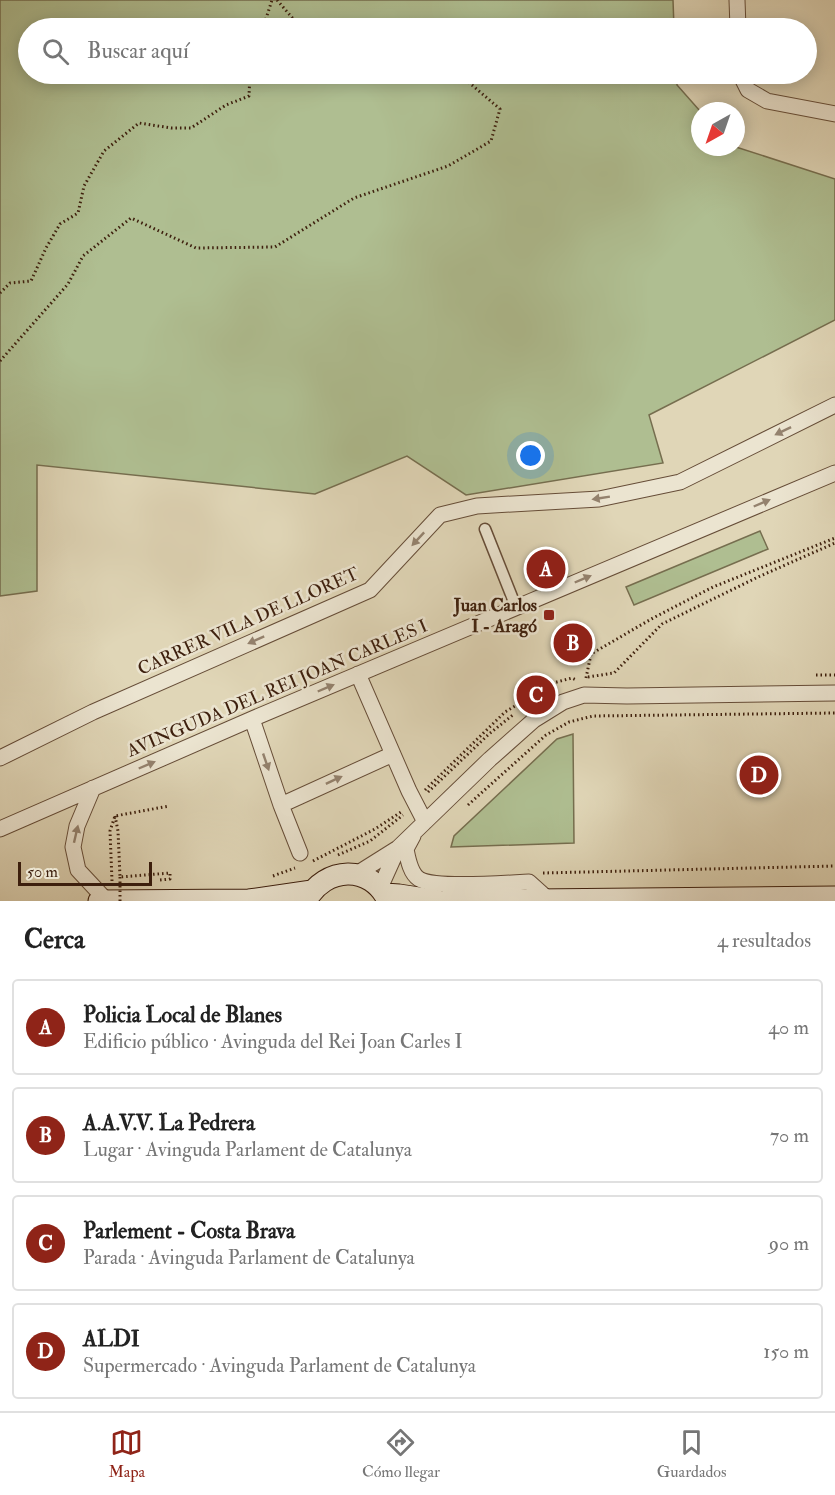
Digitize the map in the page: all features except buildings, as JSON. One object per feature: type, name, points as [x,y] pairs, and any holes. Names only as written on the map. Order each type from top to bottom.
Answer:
[{"type":"main road","points":[[99,901],[251,900],[309,896],[321,883],[344,874],[371,880],[384,895],[438,901]]},
{"type":"main road","points":[[446,901],[835,897]]},
{"type":"street","points":[[737,0],[738,18]]},
{"type":"street","points":[[745,84],[748,90],[767,101],[835,114]]},
{"type":"street","name":"CARRER VILA DE LLORET","points":[[0,758],[93,712],[370,590],[440,515],[477,506],[599,499],[680,482],[835,405]]},
{"type":"street","name":"AVINGUDA DEL REI JOAN CARLES I","points":[[0,829],[252,719],[835,472]]},
{"type":"street","points":[[485,529],[516,607]]},
{"type":"street","points":[[358,674],[393,754],[420,826]]},
{"type":"street","points":[[356,875],[398,848],[534,720],[563,702],[584,695],[835,693]]},
{"type":"street","points":[[252,719],[300,853]]},
{"type":"street","points":[[281,805],[393,754]]},
{"type":"street","points":[[93,788],[77,826],[73,847],[78,870],[107,901]]},
{"type":"street","points":[[420,826],[406,849],[409,865],[418,879],[437,884],[529,882],[549,900]]},
{"type":"street","points":[[384,895],[398,848]]},
{"type":"path","points":[[266,18],[272,0]]},
{"type":"path","points":[[277,0],[292,18]]},
{"type":"path","points":[[0,292],[10,283],[31,281],[60,224],[78,213],[84,186],[104,151],[139,123],[171,128],[191,128],[226,105],[249,96],[250,84]]},
{"type":"path","points":[[0,361],[68,284],[83,256],[131,218],[196,248],[275,247],[354,198],[448,166],[491,141],[500,109],[471,84]]},
{"type":"path","points":[[466,806],[546,735],[569,722],[593,716],[835,713]]},
{"type":"path","points":[[115,816],[169,806]]},
{"type":"path","points":[[115,816],[110,831],[112,881],[147,880]]},
{"type":"path","points":[[115,816],[118,831],[120,901]]},
{"type":"path","points":[[540,873],[835,866]]},
{"type":"path","points":[[120,877],[170,873],[170,879],[158,880]]},
{"type":"green space","points":[[0,0],[673,0],[674,18],[18,18],[18,84],[677,84],[692,102],[691,156],[745,156],[745,150],[835,179],[835,320],[649,415],[663,463],[466,495],[407,456],[315,494],[37,465],[37,591],[0,596]]},
{"type":"green space","points":[[760,531],[768,549],[634,605],[626,587]]},
{"type":"green space","points":[[573,734],[574,843],[451,847],[454,836],[557,739]]},
{"type":"place","name":"Policia Local de Blanes","points":[[546,569]]},
{"type":"place","name":"Juan Carlos I - Aragó","points":[[549,615]]},
{"type":"place","name":"A.A.V.V. La Pedrera","points":[[573,643]]},
{"type":"place","name":"Parlement - Costa Brava","points":[[536,695]]},
{"type":"place","name":"ALDI","points":[[759,775]]}]
